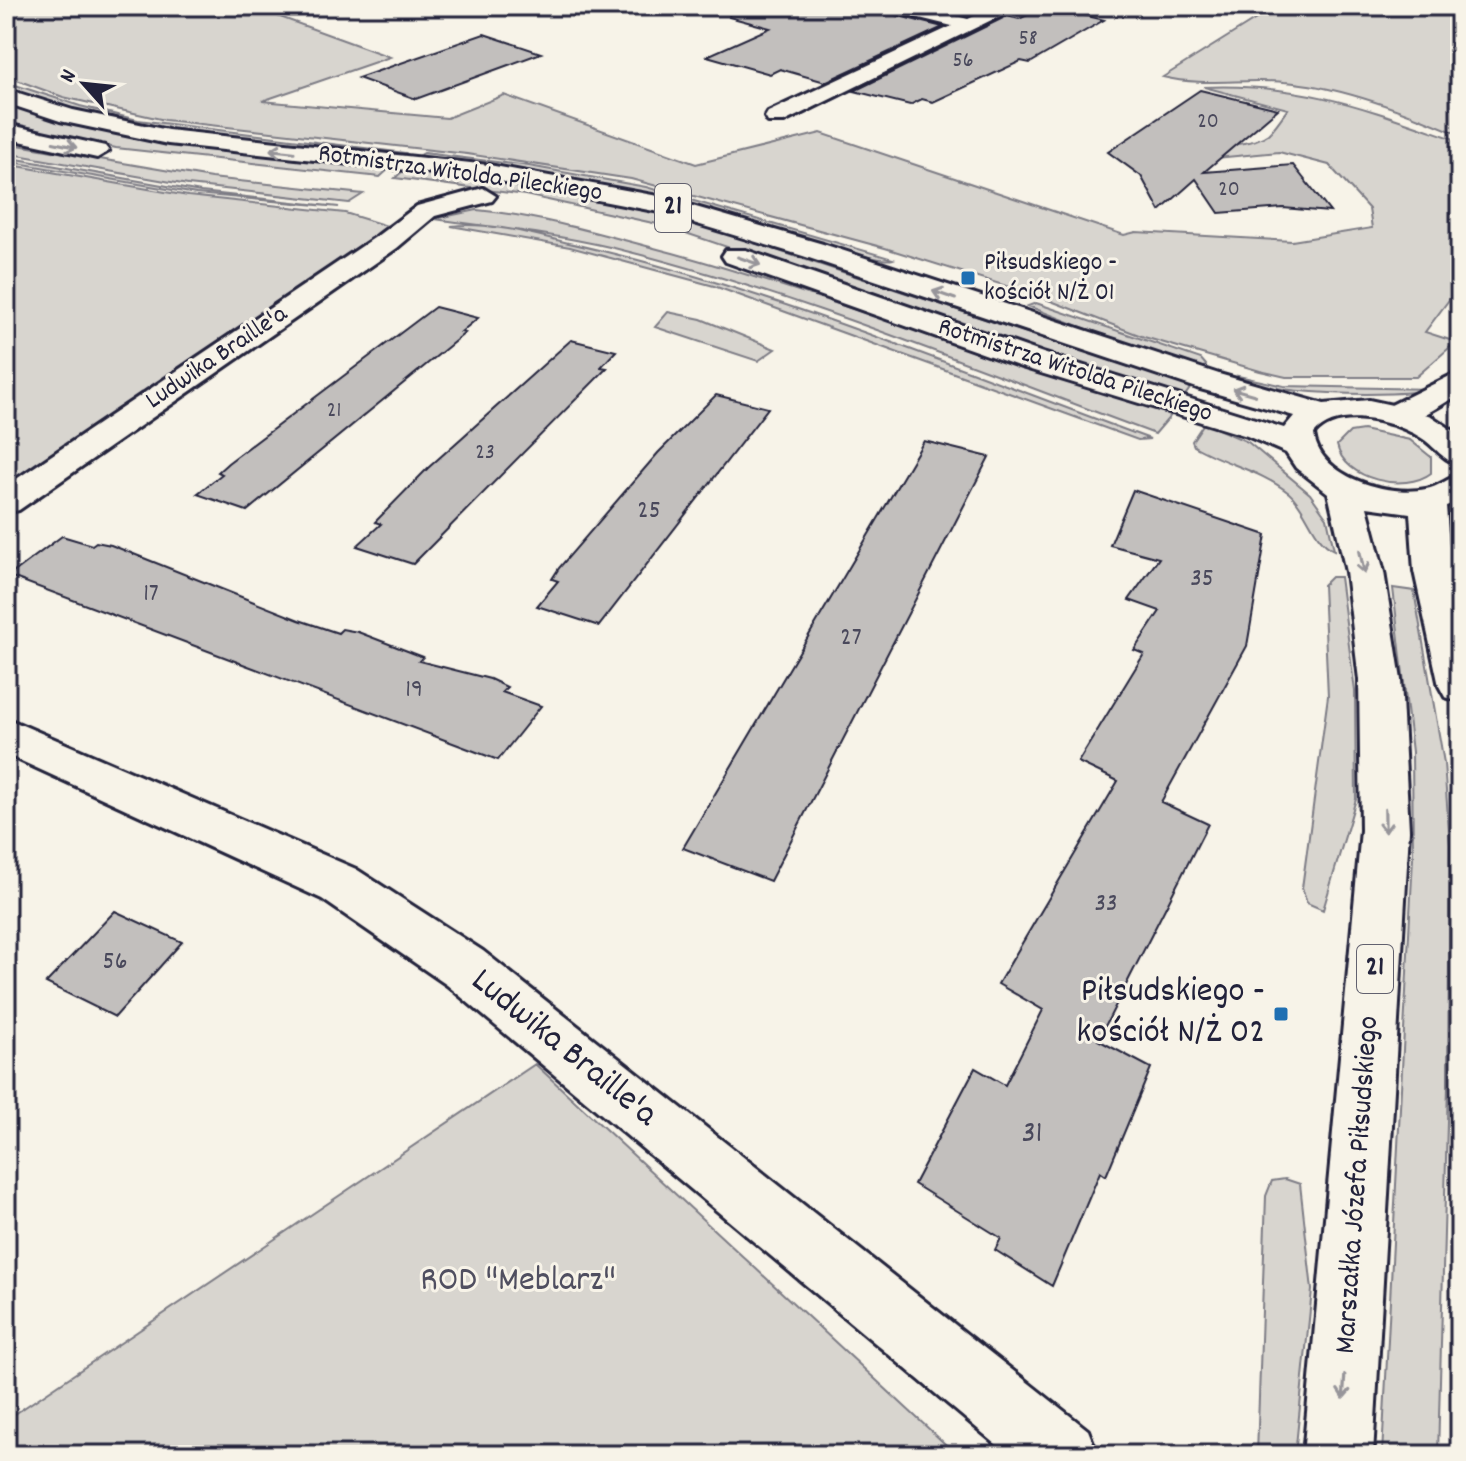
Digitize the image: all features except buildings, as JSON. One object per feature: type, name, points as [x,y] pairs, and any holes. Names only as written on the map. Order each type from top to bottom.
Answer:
[{"type":"main road","points":[[894,6],[970,25]]},
{"type":"main road","points":[[776,117],[1011,6]]},
{"type":"main road","name":"Rotmistrza Witolda Pileckiego","points":[[6,96],[68,116],[168,137],[489,172],[658,204],[813,250],[1216,384],[1320,413]]},
{"type":"main road","points":[[6,131],[125,156]]},
{"type":"main road","points":[[156,160],[202,165]]},
{"type":"main road","name":"Rotmistrza Witolda Pileckiego","points":[[248,170],[418,199]]},
{"type":"main road","name":"Rotmistrza Witolda Pileckiego","points":[[483,196],[627,225]]},
{"type":"main road","name":"Ludwika Braille'a","points":[[6,502],[387,242],[418,199],[483,196]]},
{"type":"main road","name":"Rotmistrza Witolda Pileckiego","points":[[717,250],[1032,360],[1259,429],[1298,446]]},
{"type":"main road","points":[[1397,415],[1460,381]]},
{"type":"main road","name":"21","points":[[1320,413],[1355,408],[1397,415],[1422,425],[1453,469]]},
{"type":"main road","points":[[1298,446],[1298,432],[1305,421],[1320,413]]},
{"type":"main road","name":"21","points":[[1298,446],[1314,467],[1344,486]]},
{"type":"main road","points":[[1344,486],[1401,501],[1453,469]]},
{"type":"main road","points":[[1453,469],[1427,526],[1436,588],[1460,686]]},
{"type":"main road","name":"Marszałka Józefa Piłsudskiego","points":[[1338,1455],[1385,830],[1380,680],[1365,572],[1344,486]]},
{"type":"main road","name":"Ludwika Braille'a","points":[[6,735],[339,884],[465,968],[1063,1455]]},
{"type":"green space","points":[[16,6],[250,6],[390,57],[262,101],[447,118],[504,95],[696,164],[821,133],[1124,235],[1136,232],[1292,241],[1372,228],[1369,209],[1329,165],[1279,152],[1184,161],[1206,149],[1249,142],[1268,134],[1288,109],[1204,87],[1274,89],[1335,100],[1460,141],[1460,285],[1425,332],[1456,342],[1416,377],[1286,377],[1144,337],[1038,296],[885,248],[631,179],[467,154],[165,120],[63,97],[6,76],[6,9]]},
{"type":"green space","points":[[1277,6],[1460,6],[1460,135],[1397,110],[1328,89],[1284,82],[1208,82],[1163,77]]},
{"type":"green space","points":[[6,82],[80,106],[138,120],[405,153],[401,157],[157,129],[80,112],[6,89]]},
{"type":"green space","points":[[6,105],[142,139],[390,168],[380,177],[116,148],[6,124]]},
{"type":"green space","points":[[6,143],[211,178],[363,194],[349,203],[188,185],[6,153]]},
{"type":"green space","points":[[424,153],[529,166],[646,187],[893,259],[855,254],[642,194],[552,177],[415,158]]},
{"type":"green space","points":[[6,157],[201,192],[339,207],[196,194],[6,161]]},
{"type":"green space","points":[[6,164],[188,196],[345,213],[394,228],[6,490]]},
{"type":"green space","points":[[405,169],[503,181],[676,217],[1191,387],[1184,397],[1062,360],[662,225],[525,195],[395,178]]},
{"type":"green space","points":[[477,210],[575,227],[736,271],[1172,414],[1155,434],[819,309],[683,266],[569,239],[434,219]]},
{"type":"green space","points":[[451,226],[483,226],[534,234],[654,264],[869,334],[1150,439],[1138,440],[714,286],[570,247]]},
{"type":"green space","points":[[1036,303],[1201,359],[1206,365],[1204,369],[1138,349],[1028,306]]},
{"type":"green space","points":[[668,312],[701,319],[775,349],[758,361],[655,327]]},
{"type":"green space","points":[[1238,376],[1284,386],[1432,389],[1362,394],[1298,391],[1249,382]]},
{"type":"green space","points":[[1204,423],[1248,442],[1310,494],[1327,518],[1334,550],[1315,532],[1289,493],[1266,478],[1194,446],[1192,441]]},
{"type":"green space","points":[[1363,430],[1410,440],[1431,457],[1431,473],[1406,482],[1377,480],[1363,475],[1342,457],[1337,445],[1350,432]]},
{"type":"green space","points":[[1331,577],[1340,577],[1355,691],[1356,799],[1323,910],[1307,903],[1302,888],[1328,696],[1323,585]]},
{"type":"green space","points":[[1393,588],[1414,591],[1444,763],[1450,845],[1448,1085],[1438,1455],[1382,1455],[1413,857],[1412,752]]},
{"type":"green space","name":"ROD \"Meblarz\"","points":[[535,1064],[957,1455],[6,1455],[6,1420]]},
{"type":"green space","points":[[1285,1179],[1300,1184],[1312,1290],[1295,1455],[1257,1455],[1266,1196],[1272,1181]]},
{"type":"place","name":"Piłsudskiego - kościół N/Ż 01","points":[[968,278]]},
{"type":"place","name":"Piłsudskiego - kościół N/Ż 02","points":[[1281,1014]]}]
